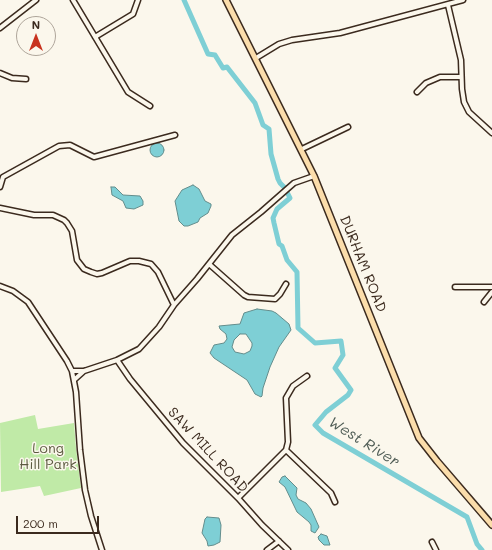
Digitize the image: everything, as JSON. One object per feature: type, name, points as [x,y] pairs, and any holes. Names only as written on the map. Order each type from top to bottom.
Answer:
[{"type":"main road","name":"DURHAM ROAD","points":[[226,0],[302,149],[314,176],[419,438],[437,462],[492,525]]},
{"type":"street","points":[[0,28],[36,0]]},
{"type":"street","points":[[73,0],[128,92],[150,106]]},
{"type":"street","points":[[95,37],[133,14],[138,0]]},
{"type":"street","points":[[256,58],[279,44],[292,40],[340,33],[464,0]]},
{"type":"street","points":[[448,5],[461,60],[461,77],[464,102],[469,112],[492,133]]},
{"type":"street","points":[[0,73],[12,78],[26,79]]},
{"type":"street","points":[[417,92],[426,83],[440,77],[461,77]]},
{"type":"street","points":[[302,149],[348,127]]},
{"type":"street","points":[[0,187],[3,177],[60,146],[70,145],[94,157],[175,135]]},
{"type":"street","points":[[72,370],[84,371],[117,360],[139,349],[159,327],[174,305],[232,235],[261,212],[294,182],[314,176]]},
{"type":"street","points":[[0,208],[34,215],[53,216],[64,220],[72,230],[77,260],[84,269],[91,272],[97,274],[102,273],[130,261],[139,261],[151,264],[158,272],[174,305]]},
{"type":"street","points":[[209,264],[248,297],[275,299],[286,284]]},
{"type":"street","points":[[0,286],[20,295],[30,305],[72,370],[85,490],[91,516],[102,550]]},
{"type":"street","points":[[455,287],[492,287]]},
{"type":"street","points":[[484,302],[492,292]]},
{"type":"street","name":"SAW MILL ROAD","points":[[117,360],[130,379],[183,443],[288,550]]},
{"type":"street","points":[[74,380],[84,371]]},
{"type":"street","points":[[238,498],[286,450],[288,442],[286,398],[293,386],[307,376]]},
{"type":"street","points":[[286,450],[331,493],[335,502]]},
{"type":"street","points":[[267,550],[279,541]]},
{"type":"street","points":[[432,542],[436,550]]},
{"type":"green space","name":"Long Hill Park","points":[[35,415],[38,429],[74,423],[81,488],[44,496],[40,486],[1,492],[0,423]]},
{"type":"water","points":[[157,143],[162,145],[164,150],[162,155],[157,157],[152,155],[150,150],[152,145]]},
{"type":"water","points":[[193,185],[199,189],[205,201],[211,204],[211,206],[208,213],[200,218],[198,222],[184,226],[179,221],[175,201],[182,190]]},
{"type":"water","points":[[111,187],[115,187],[123,195],[140,196],[143,201],[143,205],[134,209],[126,208],[123,201],[112,195]]},
{"type":"water","points":[[257,309],[272,311],[289,324],[291,330],[279,347],[270,367],[261,397],[255,394],[247,380],[214,358],[210,353],[214,345],[224,343],[227,339],[226,334],[220,329],[219,326],[240,324],[244,313]],"holes":[[[240,334],[246,334],[252,343],[250,351],[244,354],[235,352],[232,347],[234,340]]]},
{"type":"water","points":[[285,476],[297,488],[296,495],[298,499],[306,503],[311,509],[319,527],[315,533],[311,531],[311,525],[309,522],[297,512],[285,487],[279,482],[282,477]]},
{"type":"water","points":[[207,517],[219,518],[221,525],[220,542],[208,546],[202,533],[205,519]]},
{"type":"water","points":[[321,534],[327,536],[330,545],[324,545],[319,540],[318,537]]},
{"type":"waterway","name":"West River","points":[[184,0],[208,54],[215,55],[223,68],[227,67],[255,103],[263,125],[269,129],[271,154],[278,179],[284,187]]},
{"type":"waterway","name":"West River","points":[[287,192],[290,198],[277,209],[273,218],[279,244],[282,246],[287,260],[297,272],[298,328],[315,343],[341,341],[343,355],[335,368],[351,390],[348,395],[326,412],[315,425],[323,433],[467,517],[477,544],[482,550]]}]
